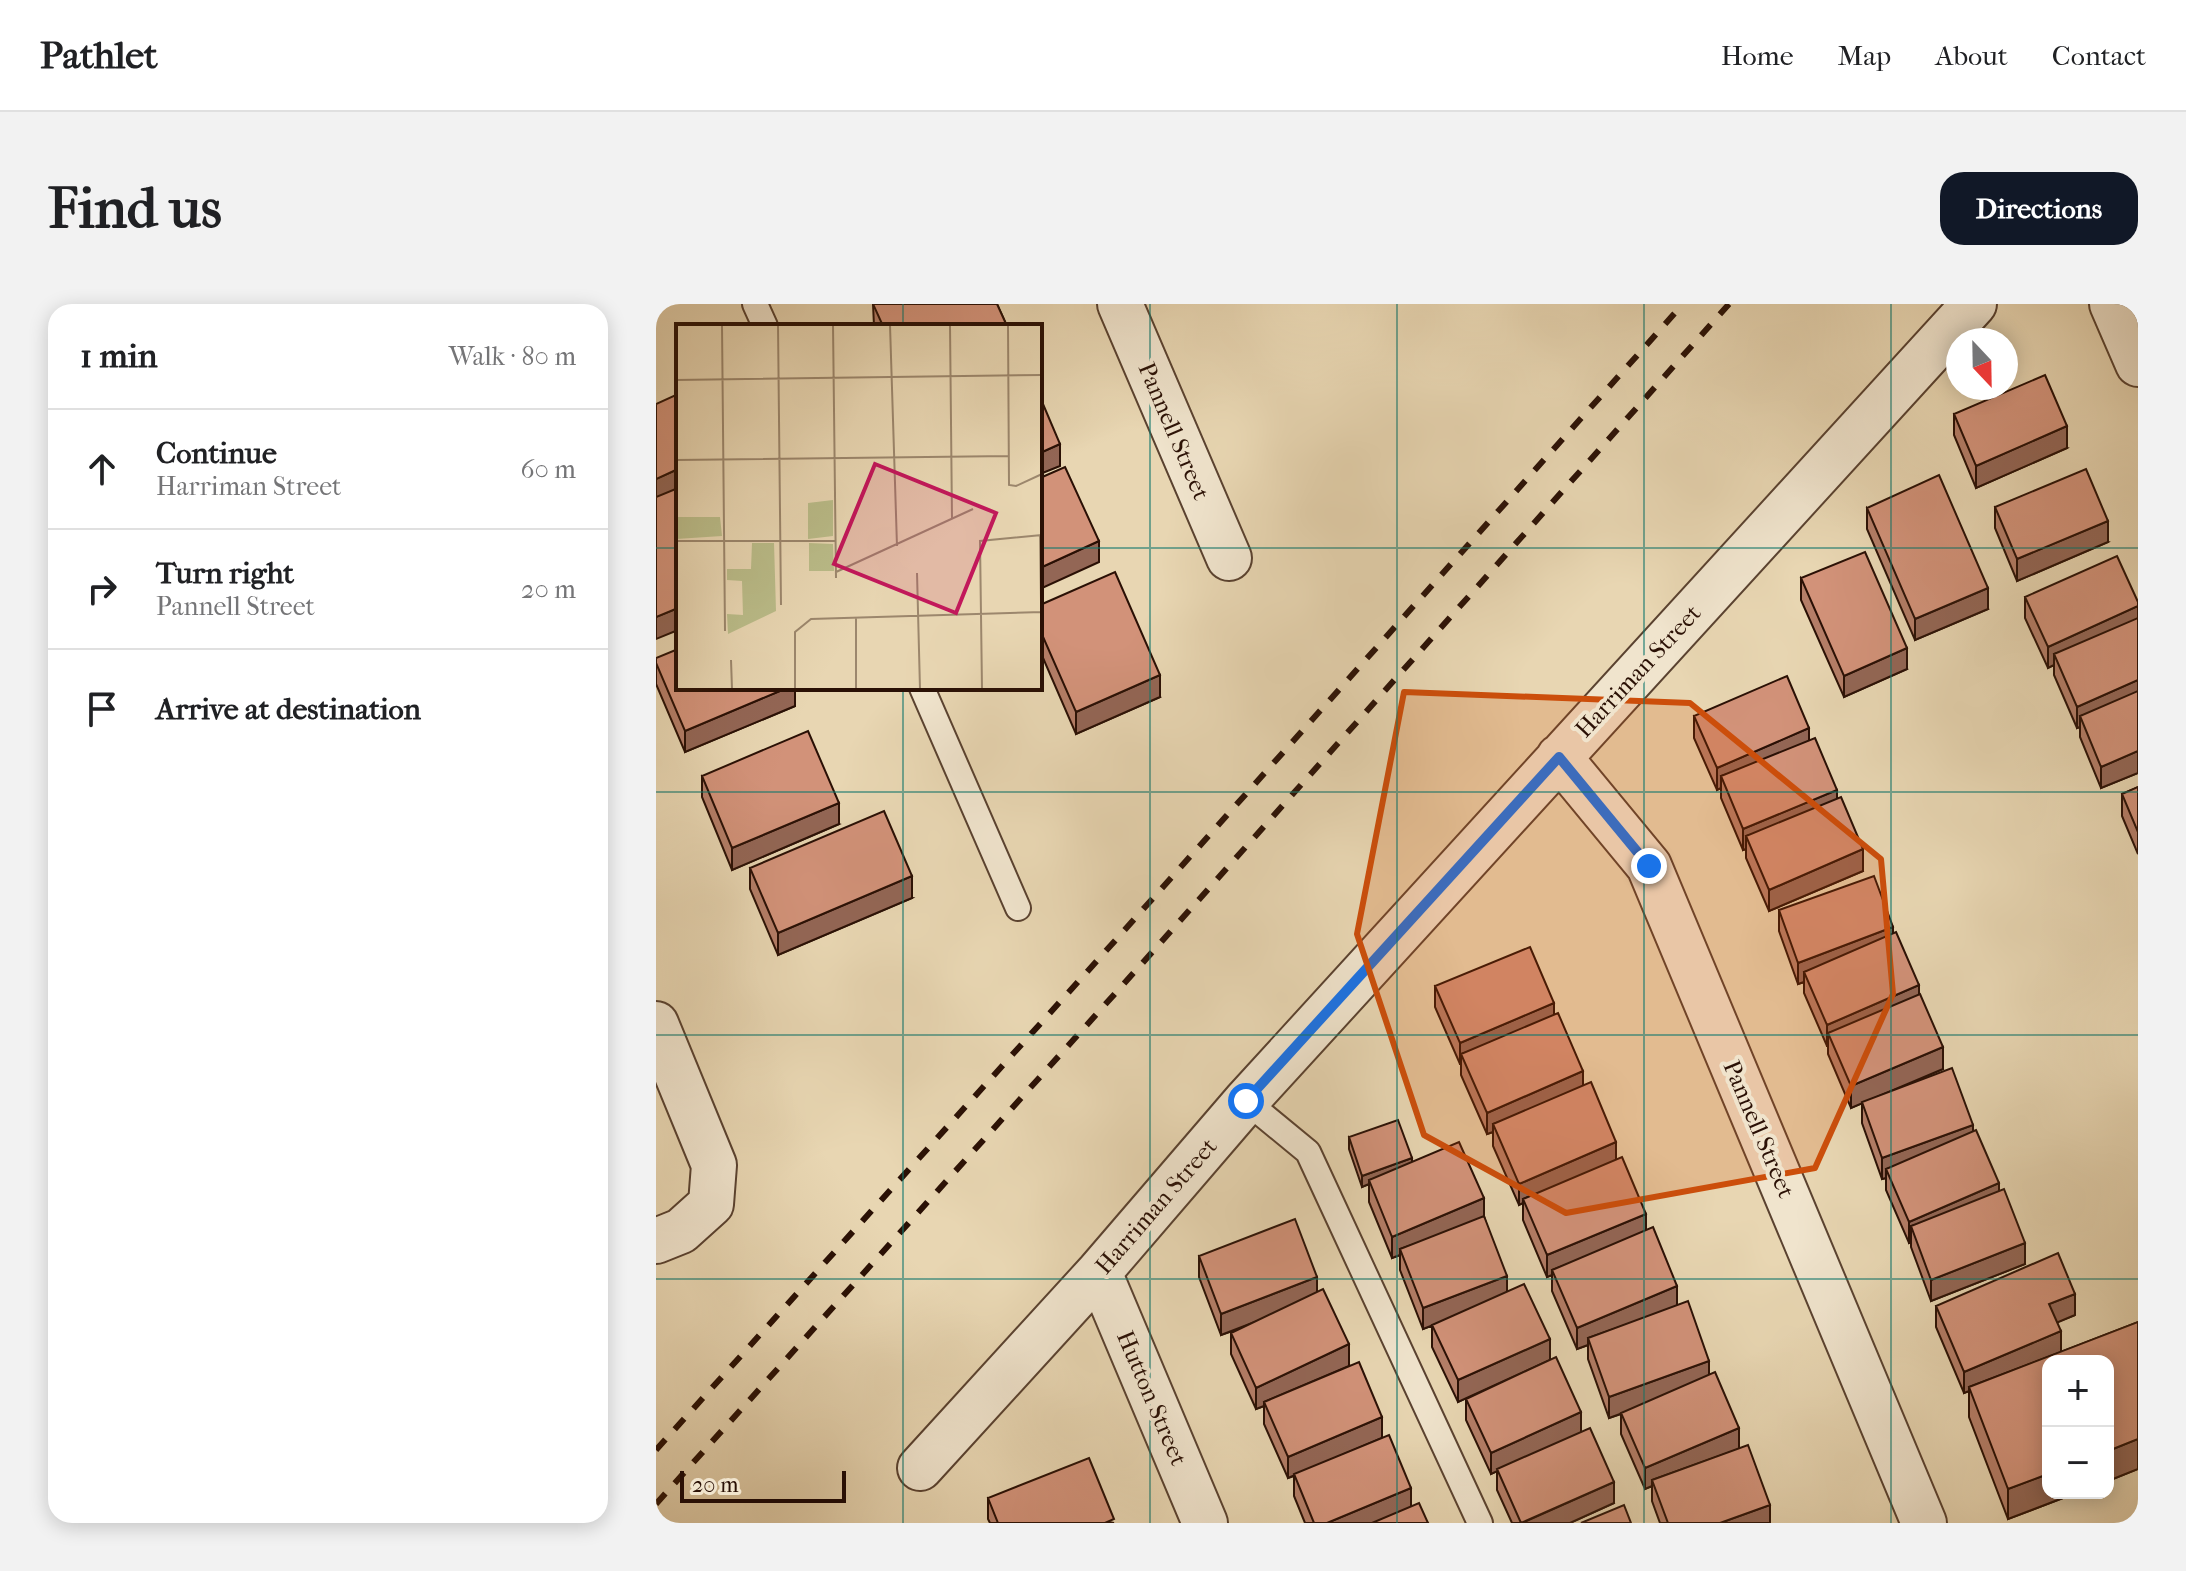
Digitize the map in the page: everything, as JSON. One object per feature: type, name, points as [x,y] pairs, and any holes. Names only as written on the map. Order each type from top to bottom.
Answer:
[{"type":"street","name":"Pannell Street","points":[[1120,304],[1229,558]]},
{"type":"street","name":"Harriman Street","points":[[920,1468],[1099,1272],[1246,1101],[1974,304]]},
{"type":"street","points":[[2112,304],[2138,364]]},
{"type":"street","name":"Pannell Street","points":[[1559,757],[1649,866],[1924,1523]]},
{"type":"street","points":[[656,1024],[714,1165],[711,1204],[681,1231],[656,1241]]},
{"type":"street","name":"Hutton Street","points":[[1099,1272],[1205,1523]]},
{"type":"lane","points":[[755,304],[764,324]]},
{"type":"lane","points":[[923,690],[1018,908]]},
{"type":"lane","points":[[1246,1101],[1308,1152],[1480,1523]]},
{"type":"highlighted area","points":[[1404,692],[1690,703],[1881,859],[1893,994],[1815,1168],[1566,1213],[1424,1135],[1357,934]]},
{"type":"building","points":[[873,304],[997,304],[1006,324],[882,324]]},
{"type":"building","points":[[2045,375],[2067,426],[1976,466],[1954,414],[1987,400],[2018,400],[2018,387]]},
{"type":"building","points":[[676,395],[676,470],[656,479],[656,404]]},
{"type":"building","points":[[1042,402],[1060,444],[1042,452]]},
{"type":"building","points":[[1065,467],[1099,541],[1042,567],[1042,477]]},
{"type":"building","points":[[2086,469],[2108,521],[2017,559],[1995,507]]},
{"type":"building","points":[[1939,475],[1988,588],[1915,619],[1867,508]]},
{"type":"building","points":[[676,489],[676,609],[656,617],[656,497]]},
{"type":"building","points":[[1865,552],[1907,648],[1844,676],[1801,578]]},
{"type":"building","points":[[2117,556],[2138,606],[2048,647],[2025,597]]},
{"type":"building","points":[[1115,572],[1160,675],[1076,712],[1042,635],[1042,604]]},
{"type":"building","points":[[2138,618],[2138,680],[2077,707],[2054,654]]},
{"type":"building","points":[[676,650],[676,690],[782,690],[685,731],[656,658]]},
{"type":"building","points":[[1787,676],[1809,728],[1717,768],[1694,716]]},
{"type":"building","points":[[2138,691],[2138,751],[2101,767],[2080,716]]},
{"type":"building","points":[[808,731],[839,803],[732,848],[702,776]]},
{"type":"building","points":[[1815,738],[1837,790],[1743,829],[1721,776]]},
{"type":"building","points":[[2138,787],[2138,832],[2122,794]]},
{"type":"building","points":[[1841,797],[1863,849],[1769,890],[1746,836]]},
{"type":"building","points":[[884,811],[912,876],[778,933],[750,868]]},
{"type":"building","points":[[1874,876],[1893,927],[1798,963],[1779,910]]},
{"type":"building","points":[[1896,932],[1919,985],[1827,1025],[1804,972]]},
{"type":"building","points":[[1530,947],[1554,1003],[1460,1043],[1435,986]]},
{"type":"building","points":[[1920,994],[1943,1047],[1851,1086],[1828,1033]]},
{"type":"building","points":[[1558,1013],[1583,1071],[1487,1113],[1461,1054]]},
{"type":"building","points":[[1952,1068],[1973,1125],[1882,1158],[1862,1102]]},
{"type":"building","points":[[1591,1082],[1616,1142],[1519,1184],[1493,1124]]},
{"type":"building","points":[[1398,1120],[1412,1158],[1362,1176],[1349,1137]]},
{"type":"building","points":[[1976,1130],[1999,1183],[1909,1222],[1886,1169]]},
{"type":"building","points":[[1459,1142],[1484,1198],[1392,1237],[1369,1180]]},
{"type":"building","points":[[1622,1157],[1646,1214],[1547,1255],[1523,1199]]},
{"type":"building","points":[[2004,1189],[2025,1243],[1931,1280],[1911,1226]]},
{"type":"building","points":[[1484,1216],[1507,1276],[1423,1308],[1400,1249]]},
{"type":"building","points":[[1295,1219],[1317,1277],[1221,1314],[1199,1256]]},
{"type":"building","points":[[1653,1227],[1677,1286],[1577,1328],[1552,1270]]},
{"type":"building","points":[[2058,1253],[2075,1294],[2049,1304],[2061,1331],[1964,1372],[1936,1306]]},
{"type":"building","points":[[1524,1284],[1550,1339],[1458,1380],[1432,1325]]},
{"type":"building","points":[[1323,1289],[1349,1344],[1256,1388],[1231,1333]]},
{"type":"building","points":[[1688,1301],[1709,1361],[1609,1397],[1588,1338]]},
{"type":"building","points":[[2138,1322],[2138,1439],[2114,1449],[2114,1355],[2052,1355]]},
{"type":"building","points":[[1556,1357],[1581,1412],[1491,1453],[1466,1399]]},
{"type":"building","points":[[2042,1359],[2042,1476],[2008,1489],[1969,1387]]},
{"type":"building","points":[[1359,1362],[1382,1417],[1288,1457],[1264,1402]]},
{"type":"building","points":[[1715,1372],[1739,1428],[1645,1468],[1621,1413]]},
{"type":"building","points":[[1590,1428],[1614,1482],[1521,1523],[1497,1469]]},
{"type":"building","points":[[1389,1435],[1411,1488],[1327,1523],[1314,1523],[1294,1474]]},
{"type":"building","points":[[1748,1445],[1770,1505],[1720,1523],[1668,1523],[1652,1480]]},
{"type":"building","points":[[1089,1458],[1114,1519],[1105,1523],[998,1523],[988,1498]]},
{"type":"building","points":[[1419,1503],[1428,1523],[1372,1523]]},
{"type":"building","points":[[1624,1505],[1631,1523],[1581,1523]]},
{"type":"railway","points":[[656,1450],[1683,304]]},
{"type":"railway","points":[[656,1504],[1729,304]]},
{"type":"route","points":[[1246,1101],[1559,757],[1649,866]]}]
